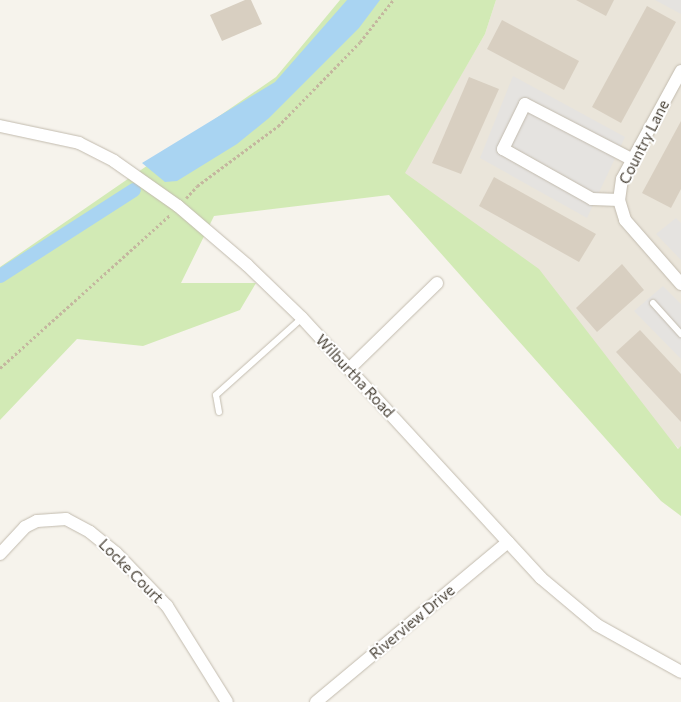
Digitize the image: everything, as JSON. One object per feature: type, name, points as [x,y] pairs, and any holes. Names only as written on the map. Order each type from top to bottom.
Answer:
[{"type":"street","name":"Country Lane","points":[[681,71],[622,180],[618,200],[625,220],[681,284]]},
{"type":"street","points":[[618,200],[592,199],[503,149],[525,104],[633,160]]},
{"type":"street","name":"Wilburtha Road","points":[[0,126],[79,143],[132,173],[155,190],[248,265],[302,318],[508,542],[566,601],[597,625],[681,672]]},
{"type":"street","points":[[348,369],[437,283]]},
{"type":"street","name":"Locke Court","points":[[0,554],[20,532],[37,521],[66,519],[90,532],[134,569],[167,606],[227,702]]},
{"type":"street","name":"Riverview Drive","points":[[316,702],[508,542]]},
{"type":"lane","points":[[653,304],[681,333]]},
{"type":"lane","points":[[219,412],[216,395],[302,318]]},
{"type":"path","points":[[187,197],[278,126],[360,42],[393,0]]},
{"type":"path","points":[[0,368],[168,216]]},
{"type":"shaded area","points":[[496,0],[681,0],[681,451],[404,173],[485,34]]},
{"type":"shaded area","points":[[655,0],[681,0],[681,14]]},
{"type":"shaded area","points":[[513,76],[625,137],[587,218],[480,158]]},
{"type":"shaded area","points":[[676,218],[681,223],[681,260],[656,234]]},
{"type":"shaded area","points":[[663,286],[681,304],[681,359],[634,311]]},
{"type":"green space","points":[[340,0],[496,0],[485,34],[405,173],[539,269],[678,449],[681,446],[681,516],[661,501],[389,195],[214,216],[181,283],[256,283],[240,310],[143,346],[77,339],[0,420],[0,267],[276,77]]},
{"type":"water","points":[[347,0],[380,0],[359,28],[269,118],[237,144],[177,181],[165,182],[142,163],[275,82]]},
{"type":"building","points":[[245,0],[251,0],[262,24],[222,41],[210,15]]},
{"type":"building","points":[[576,0],[614,0],[606,16]]},
{"type":"building","points":[[647,6],[676,22],[621,123],[592,107]]},
{"type":"building","points":[[502,20],[579,61],[564,90],[487,49]]},
{"type":"building","points":[[469,77],[499,89],[461,174],[432,163]]},
{"type":"building","points":[[681,121],[681,189],[671,208],[642,193]]},
{"type":"building","points":[[494,177],[596,234],[579,262],[479,206]]},
{"type":"building","points":[[622,264],[644,290],[597,332],[576,308]]},
{"type":"building","points":[[640,330],[681,374],[681,422],[616,352]]},
{"type":"waterway","points":[[0,276],[134,190]]}]
